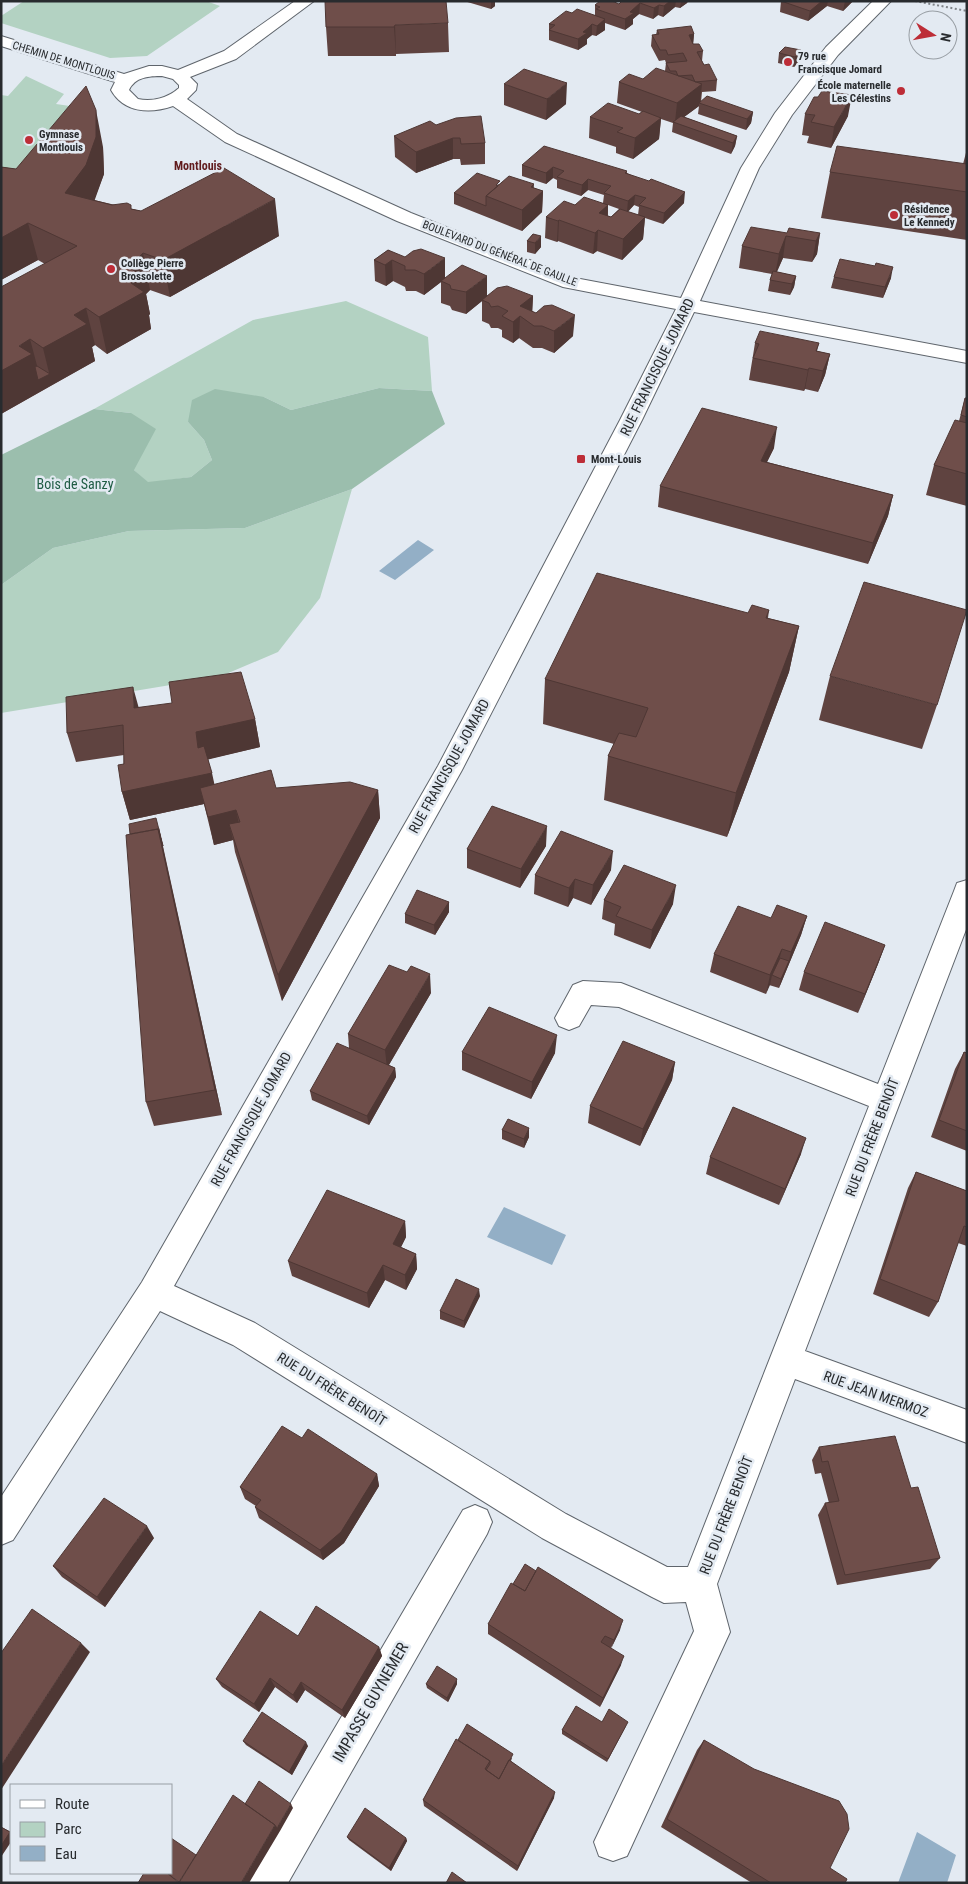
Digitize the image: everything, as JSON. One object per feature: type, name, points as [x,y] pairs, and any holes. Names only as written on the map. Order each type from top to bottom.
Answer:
[{"type":"street","points":[[179,75],[188,84],[187,90],[176,100],[167,104],[145,106],[127,100],[120,90],[126,80],[152,71],[179,75],[230,55],[306,1]]},
{"type":"street","name":"RUE FRANCISQUE JOMARD","points":[[1,1528],[153,1293],[448,770],[632,420],[688,305],[750,168],[784,113],[832,52],[883,1]]},
{"type":"street","name":"CHEMIN DE MONTLOUIS","points":[[1,41],[126,80]]},
{"type":"street","name":"BOULEVARD DU GÉNÉRAL DE GAULLE","points":[[176,100],[230,138],[432,228],[570,283],[967,357]]},
{"type":"street","name":"RUE DU FRÈRE BENOÎT","points":[[153,1293],[193,1309],[244,1334],[554,1526],[664,1585],[699,1584],[967,891]]},
{"type":"street","points":[[569,1018],[582,993],[621,995],[886,1100]]},
{"type":"street","name":"RUE JEAN MERMOZ","points":[[786,1360],[967,1427]]},
{"type":"street","name":"IMPASSE GUYNEMER","points":[[266,1883],[475,1522]]},
{"type":"street","points":[[613,1842],[712,1632],[699,1584]]},
{"type":"path","points":[[915,1],[967,11]]},
{"type":"green space","points":[[24,1],[206,1],[220,6],[147,56],[110,58],[1,23],[1,16]]},
{"type":"green space","name":"Gymnase Montlouis","points":[[26,76],[64,94],[56,104],[84,108],[30,172],[1,179],[1,95],[8,96]]},
{"type":"green space","points":[[346,301],[428,337],[432,391],[379,388],[291,410],[264,397],[188,422],[204,440],[212,460],[191,477],[148,483],[134,470],[131,413],[94,409],[253,320]]},
{"type":"green space","name":"Bois de Sanzy","points":[[379,388],[432,391],[445,424],[352,489],[245,528],[129,531],[53,548],[1,585],[1,455],[94,409],[131,413],[156,429],[134,470],[148,482],[191,477],[212,460],[204,440],[188,422],[192,400],[215,389],[264,397],[291,410]]},
{"type":"green space","points":[[352,489],[320,598],[278,652],[219,677],[1,713],[1,585],[53,548],[129,531],[245,528]]},
{"type":"water","points":[[418,540],[434,550],[395,580],[379,571]]},
{"type":"water","points":[[504,1207],[566,1235],[552,1265],[487,1237]]},
{"type":"water","points":[[917,1832],[956,1855],[947,1883],[898,1883]]},
{"type":"building","points":[[325,1],[446,1],[448,23],[395,25],[394,27],[326,27]]},
{"type":"building","points":[[600,1],[612,1],[619,4],[622,1],[670,1],[664,6],[659,5],[654,8],[640,3],[630,12],[634,13],[625,19],[596,9],[600,7],[595,5]]},
{"type":"building","points":[[781,1],[822,1],[810,11]]},
{"type":"building","points":[[577,9],[605,19],[597,26],[592,24],[583,32],[587,33],[578,39],[549,30],[555,25],[549,24],[566,11],[572,13]]},
{"type":"building","points":[[691,26],[694,34],[689,35],[693,44],[699,44],[703,51],[697,52],[704,65],[709,64],[717,80],[695,82],[692,75],[678,76],[676,71],[670,71],[666,63],[687,61],[683,53],[668,55],[666,50],[660,50],[652,35],[659,34],[657,30]]},
{"type":"building","points":[[785,47],[801,50],[795,57],[779,53]]},
{"type":"building","points":[[656,68],[702,84],[677,103],[619,82],[629,74],[643,79]]},
{"type":"building","points":[[524,69],[567,83],[547,99],[504,84]]},
{"type":"building","points":[[86,86],[96,110],[96,137],[86,165],[65,193],[112,205],[127,203],[131,205],[131,209],[141,211],[224,168],[275,199],[163,260],[143,253],[129,267],[143,277],[131,283],[144,292],[99,317],[86,308],[74,315],[87,324],[43,348],[30,339],[19,346],[32,354],[1,371],[1,287],[77,246],[28,223],[1,238],[1,167],[16,169]]},
{"type":"building","points":[[822,91],[852,95],[834,127],[811,122],[815,115],[805,114],[814,97],[818,97]]},
{"type":"building","points":[[707,96],[753,112],[747,119],[699,103]]},
{"type":"building","points":[[608,103],[639,114],[643,111],[661,118],[635,138],[617,132],[623,128],[590,117]]},
{"type":"building","points":[[481,116],[485,143],[461,144],[460,138],[453,138],[416,152],[394,136],[430,121],[436,125],[456,118]]},
{"type":"building","points":[[681,116],[737,136],[733,143],[673,122]]},
{"type":"building","points":[[544,146],[627,171],[625,173],[649,181],[651,179],[685,192],[664,213],[639,205],[646,198],[635,195],[628,201],[604,193],[611,186],[588,179],[582,185],[557,177],[564,171],[553,167],[546,173],[522,165]]},
{"type":"building","points":[[837,146],[967,164],[967,192],[830,172]]},
{"type":"building","points":[[477,173],[500,181],[496,185],[498,186],[486,196],[486,206],[454,193]]},
{"type":"building","points":[[509,176],[534,184],[531,187],[543,191],[522,210],[486,196]]},
{"type":"building","points":[[584,197],[608,205],[599,213],[611,217],[620,209],[645,217],[623,239],[598,230],[595,233],[546,217],[564,201],[575,205]]},
{"type":"building","points":[[751,227],[787,233],[789,228],[820,233],[816,241],[786,236],[779,254],[742,246]]},
{"type":"building","points":[[533,234],[541,236],[535,243],[527,241]]},
{"type":"building","points":[[421,249],[445,258],[424,274],[415,270],[405,270],[405,266],[392,260],[385,265],[374,260],[388,250],[405,257],[413,251]]},
{"type":"building","points":[[840,259],[875,266],[876,263],[893,267],[885,287],[834,277]]},
{"type":"building","points":[[462,265],[487,276],[466,292],[451,289],[450,285],[441,281]]},
{"type":"building","points":[[773,271],[796,276],[792,284],[770,280]]},
{"type":"building","points":[[507,286],[533,296],[520,306],[536,313],[544,306],[552,305],[575,315],[554,331],[542,326],[534,326],[520,316],[513,322],[502,316],[508,311],[498,306],[491,307],[489,303],[482,300],[497,288]]},
{"type":"building","points":[[760,331],[819,343],[816,351],[830,354],[823,371],[809,368],[808,370],[753,358],[759,344],[755,343]]},
{"type":"building","points":[[37,366],[50,374],[38,380],[35,367]]},
{"type":"building","points":[[965,398],[967,398],[967,417],[961,415]]},
{"type":"building","points":[[702,408],[777,427],[761,461],[893,495],[873,543],[660,486]]},
{"type":"building","points":[[955,420],[967,423],[967,474],[934,465]]},
{"type":"building","points":[[597,573],[748,613],[752,605],[769,610],[766,618],[799,626],[736,793],[608,756],[619,733],[636,737],[648,708],[545,679]]},
{"type":"building","points":[[864,582],[967,610],[937,705],[830,676]]},
{"type":"building","points":[[241,672],[255,719],[196,732],[198,748],[204,746],[212,773],[122,792],[118,765],[124,764],[123,725],[67,733],[66,697],[133,687],[134,708],[172,703],[169,682]]},
{"type":"building","points":[[271,770],[276,788],[350,782],[378,790],[278,975],[229,824],[240,822],[236,810],[208,817],[200,788]]},
{"type":"building","points":[[492,806],[547,826],[521,869],[467,849]]},
{"type":"building","points":[[156,818],[163,846],[158,829],[130,834],[129,824]]},
{"type":"building","points":[[158,829],[215,1090],[146,1102],[126,835]]},
{"type":"building","points":[[561,831],[613,851],[593,885],[575,879],[569,888],[535,875]]},
{"type":"building","points":[[624,865],[676,885],[652,930],[616,916],[621,907],[604,900]]},
{"type":"building","points":[[417,890],[449,902],[434,925],[405,914]]},
{"type":"building","points":[[777,905],[807,916],[791,952],[782,949],[770,975],[714,954],[738,906],[771,918]]},
{"type":"building","points":[[825,922],[885,945],[865,994],[804,972]]},
{"type":"building","points":[[780,958],[789,961],[781,979],[772,975]]},
{"type":"building","points":[[389,965],[407,972],[411,966],[430,974],[385,1050],[348,1034]]},
{"type":"building","points":[[489,1007],[557,1035],[532,1082],[462,1052]]},
{"type":"building","points":[[623,1041],[675,1062],[643,1129],[590,1106]]},
{"type":"building","points":[[337,1043],[395,1068],[367,1116],[310,1091]]},
{"type":"building","points":[[964,1052],[967,1053],[967,1131],[939,1120]]},
{"type":"building","points":[[733,1107],[806,1138],[785,1189],[710,1157]]},
{"type":"building","points":[[508,1119],[529,1128],[524,1139],[502,1130]]},
{"type":"building","points":[[916,1172],[967,1191],[967,1227],[964,1226],[938,1302],[880,1279]]},
{"type":"building","points":[[327,1190],[405,1221],[393,1244],[416,1254],[405,1275],[383,1265],[367,1293],[288,1261]]},
{"type":"building","points":[[456,1279],[479,1289],[464,1321],[440,1311]]},
{"type":"building","points":[[282,1426],[302,1438],[308,1429],[377,1474],[341,1532],[320,1550],[255,1507],[261,1500],[240,1487]]},
{"type":"building","points":[[895,1436],[911,1488],[918,1487],[940,1558],[845,1575],[825,1503],[839,1501],[828,1461],[822,1462],[819,1447]]},
{"type":"building","points":[[104,1498],[147,1526],[97,1597],[53,1566]]},
{"type":"building","points":[[525,1564],[536,1571],[525,1591],[513,1584]]},
{"type":"building","points":[[538,1567],[623,1620],[614,1640],[605,1636],[601,1642],[624,1656],[603,1698],[488,1624],[511,1583],[525,1591]]},
{"type":"building","points":[[316,1606],[379,1647],[342,1710],[301,1682],[293,1695],[270,1678],[254,1704],[216,1679],[260,1611],[298,1636]]},
{"type":"building","points":[[32,1609],[81,1643],[1,1766],[1,1653]]},
{"type":"building","points":[[437,1666],[457,1679],[447,1698],[426,1684]]},
{"type":"building","points":[[576,1706],[602,1722],[609,1709],[628,1722],[608,1759],[562,1730]]},
{"type":"building","points":[[262,1712],[306,1742],[289,1772],[243,1741]]},
{"type":"building","points":[[467,1724],[513,1754],[499,1779],[486,1770],[490,1761],[458,1740]]},
{"type":"building","points":[[456,1739],[490,1761],[485,1769],[499,1779],[509,1760],[555,1792],[518,1866],[423,1800]]},
{"type":"building","points":[[704,1740],[754,1769],[839,1801],[847,1814],[849,1829],[830,1868],[847,1879],[845,1883],[771,1883],[667,1819]]},
{"type":"building","points":[[259,1781],[291,1804],[277,1828],[245,1804]]},
{"type":"building","points":[[233,1795],[275,1825],[241,1883],[179,1883]]},
{"type":"building","points":[[365,1808],[406,1838],[389,1868],[347,1837]]},
{"type":"building","points":[[1,1827],[10,1832],[1,1846]]},
{"type":"building","points":[[172,1839],[196,1855],[179,1882],[168,1874],[172,1874]]},
{"type":"building","points":[[452,1872],[467,1883],[446,1883]]},
{"type":"building","points":[[143,1874],[168,1874],[179,1883],[138,1883]]},
{"type":"place","name":"79 rue Francisque Jomard","points":[[788,62]]},
{"type":"place","name":"École maternelle Les Célestins","points":[[901,91]]},
{"type":"place","name":"Gymnase Montlouis","points":[[29,140]]},
{"type":"place","name":"Résidence Le Kennedy","points":[[894,215]]},
{"type":"place","name":"Collège Pierre Brossolette","points":[[111,269]]},
{"type":"place","name":"Mont-Louis","points":[[581,459]]},
{"type":"district","name":"Montlouis","points":[[198,166]]}]
